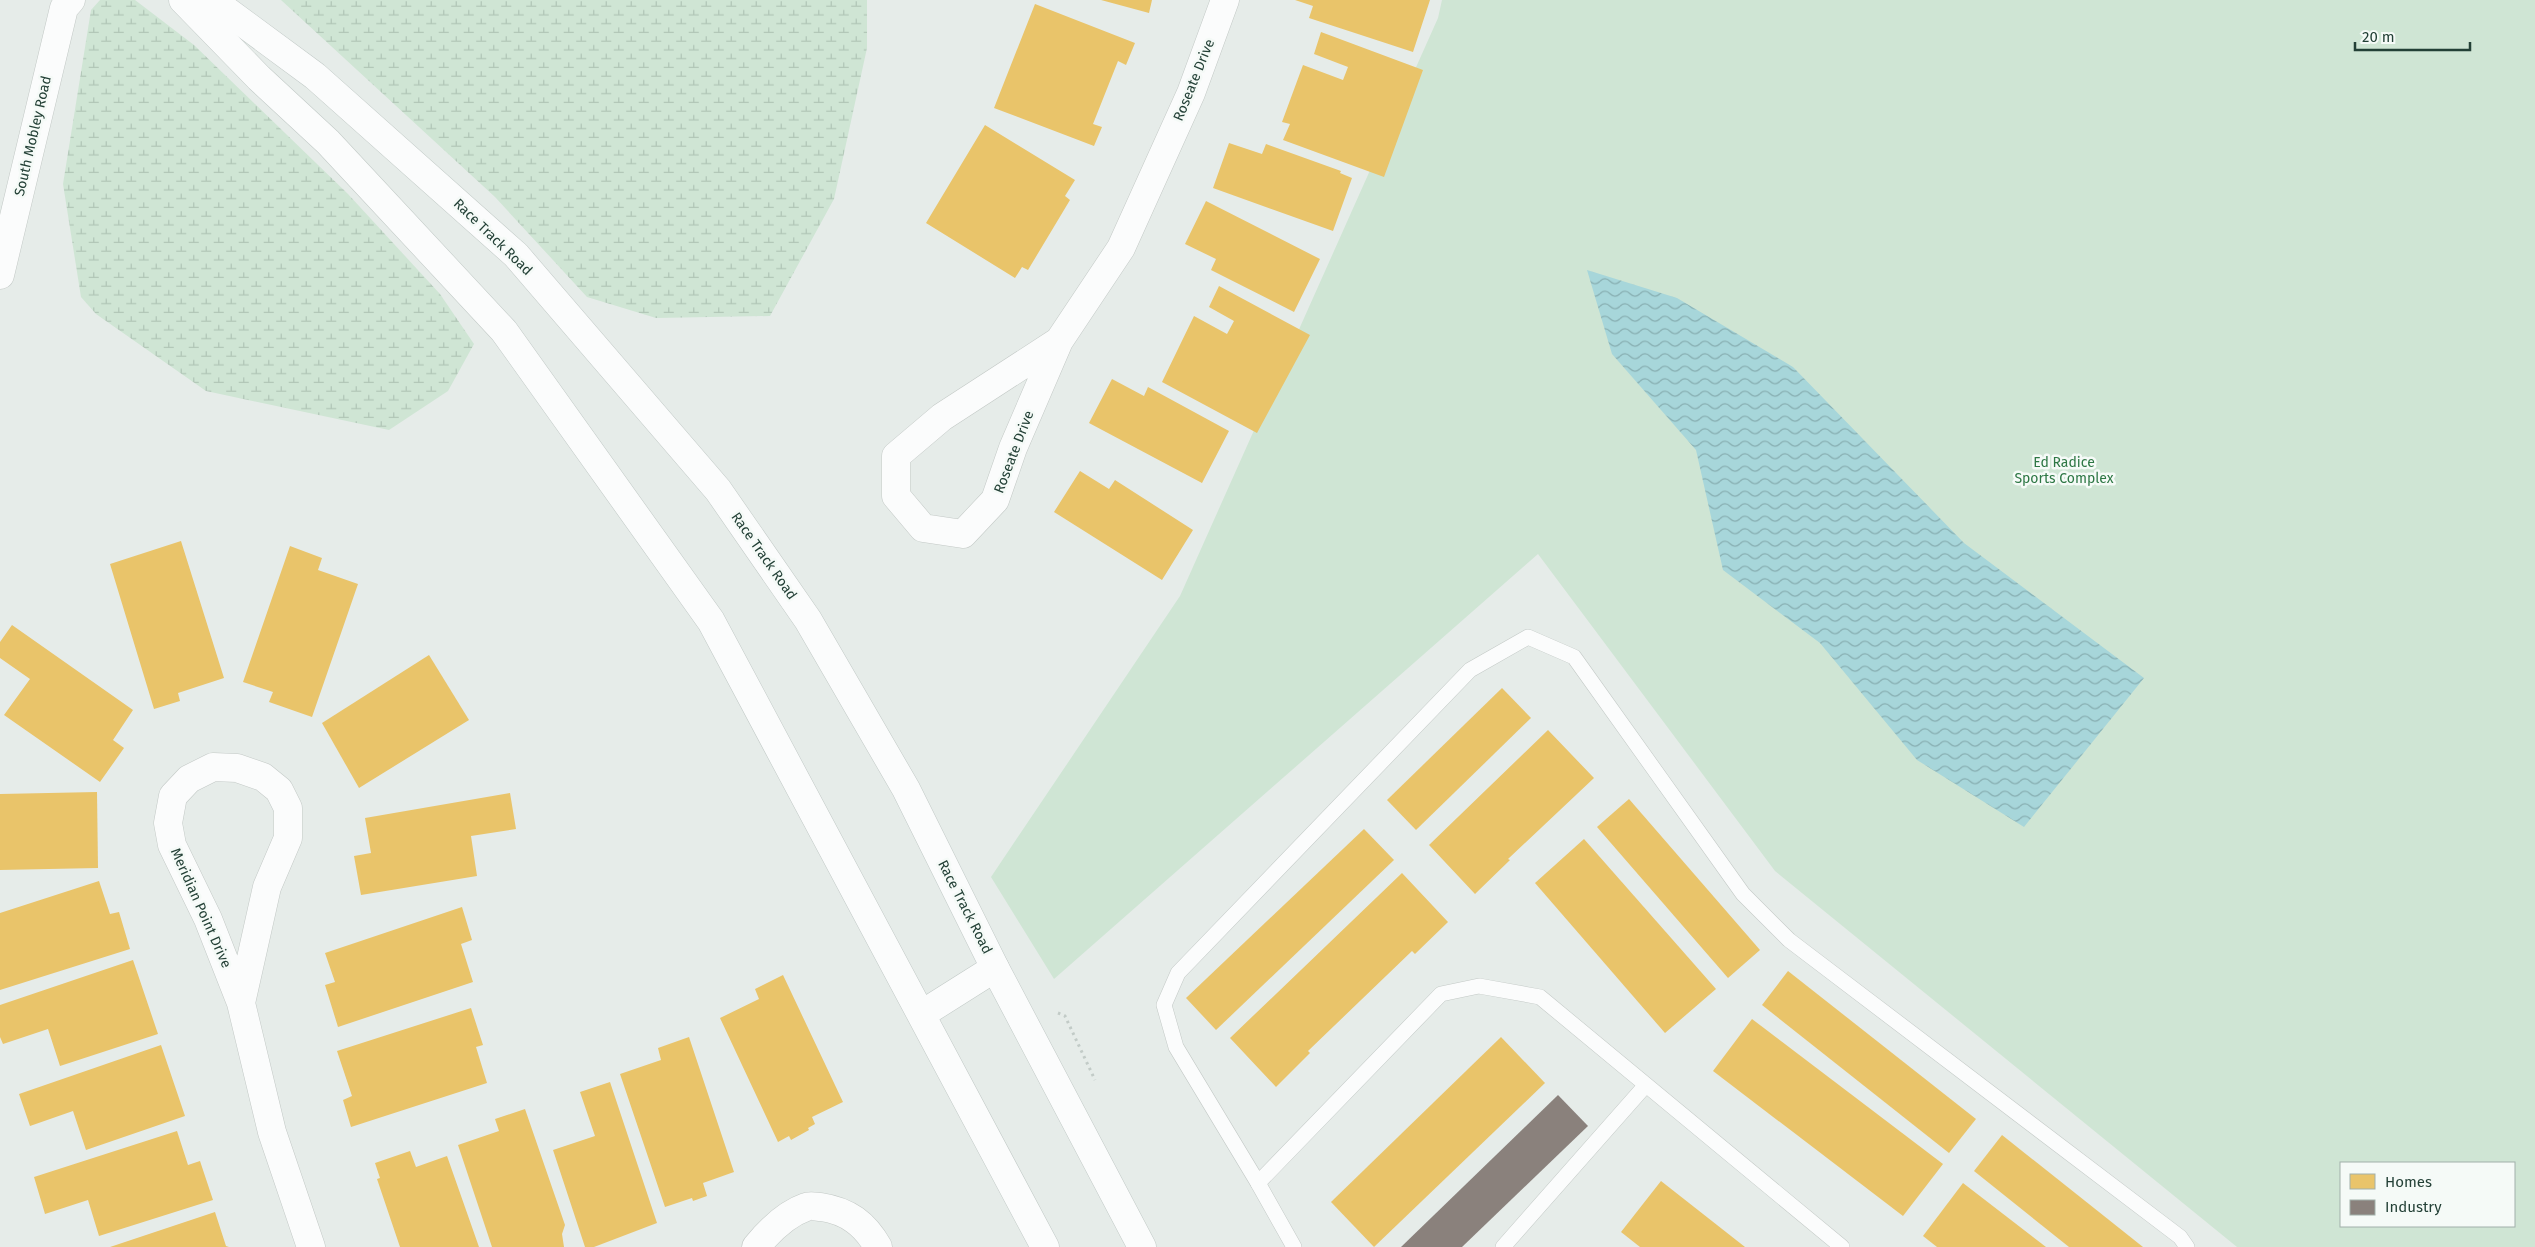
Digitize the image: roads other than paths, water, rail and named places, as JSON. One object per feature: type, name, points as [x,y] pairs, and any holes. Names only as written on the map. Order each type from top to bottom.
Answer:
[{"type":"main road","name":"South Mobley Road","points":[[0,275],[64,8],[71,0]]},
{"type":"main road","points":[[183,0],[259,78],[328,142],[504,332],[712,621],[1045,1247]]},
{"type":"main road","name":"Race Track Road","points":[[212,0],[315,76],[516,255],[718,490],[813,628],[906,789],[995,968],[1142,1247]]},
{"type":"main road","name":"Roseate Drive","points":[[1059,341],[942,417],[896,456],[896,496],[923,528],[963,534],[995,500],[1013,448],[1059,341],[1120,248],[1191,93],[1225,0]]},
{"type":"main road","name":"Meridian Point Drive","points":[[241,1003],[267,887],[288,838],[288,808],[279,790],[263,776],[237,768],[213,767],[189,779],[173,796],[168,823],[172,845],[208,919],[241,1003],[272,1132],[312,1247]]},
{"type":"main road","points":[[922,1014],[995,968]]},
{"type":"main road","points":[[756,1247],[772,1228],[808,1206],[836,1209],[855,1218],[871,1235],[878,1247]]},
{"type":"lane","points":[[1294,1247],[1258,1183],[1176,1047],[1164,1005],[1178,973],[1470,670],[1528,637],[1574,657],[1743,894],[1789,940],[2180,1237],[2187,1247]]},
{"type":"lane","points":[[1258,1183],[1441,994],[1479,986],[1540,997],[1645,1086],[1842,1247]]},
{"type":"lane","points":[[1503,1247],[1645,1086]]},
{"type":"water","points":[[1587,270],[1677,298],[1793,367],[1964,543],[2144,678],[2024,827],[1917,760],[1820,643],[1723,570],[1696,450],[1612,354]]},
{"type":"park label","name":"Ed Radice Sports Complex","points":[[2064,470]]}]
